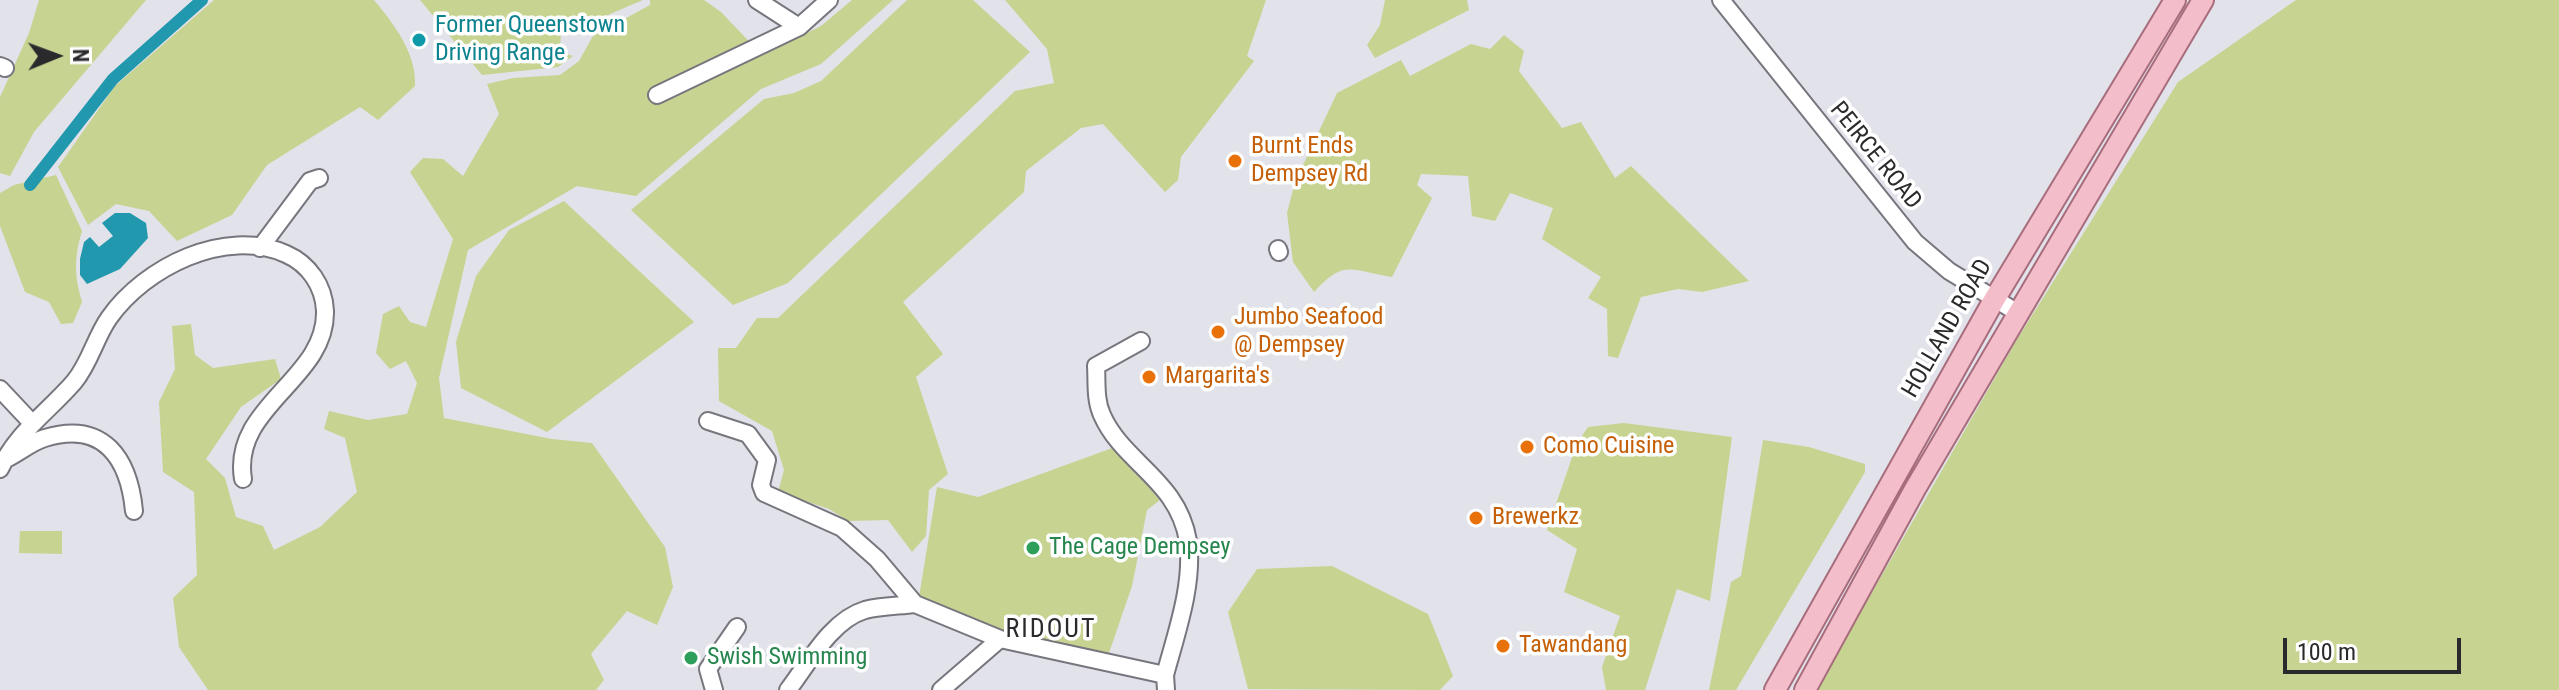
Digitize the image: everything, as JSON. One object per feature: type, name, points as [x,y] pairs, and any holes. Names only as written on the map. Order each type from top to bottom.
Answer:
[{"type":"main road","name":"HOLLAND ROAD","points":[[1775,690],[1994,300],[2175,0]]},
{"type":"main road","points":[[1805,690],[2018,313],[2203,0]]},
{"type":"main road","points":[[2096,134],[2107,136],[2129,124]]},
{"type":"main road","points":[[1815,618],[1840,625]]},
{"type":"street","points":[[757,0],[799,27]]},
{"type":"street","points":[[657,95],[799,27],[829,0]]},
{"type":"street","name":"PEIRCE ROAD","points":[[1721,0],[1915,242],[1949,271],[2018,313]]},
{"type":"street","points":[[260,248],[310,181],[319,178]]},
{"type":"street","points":[[2,465],[31,422],[74,381],[108,319],[139,287],[180,260],[208,250],[260,248],[277,250],[295,258],[314,275],[323,297],[325,314],[316,349],[246,436],[240,461],[243,479]]},
{"type":"street","points":[[708,421],[748,434],[767,460],[761,485],[764,493],[842,528],[877,559],[915,604],[1000,639],[1166,683],[1188,575],[1187,538],[1179,512],[1163,486],[1108,426],[1101,413],[1096,366],[1141,341]]},
{"type":"street","points":[[0,389],[31,422]]},
{"type":"street","points":[[2,465],[41,439],[64,434],[87,437],[105,445],[126,468],[134,511]]},
{"type":"street","points":[[788,690],[800,669],[843,623],[863,610],[915,604]]},
{"type":"street","points":[[714,690],[708,669],[737,627]]},
{"type":"street","points":[[941,690],[1000,639]]},
{"type":"green space","points":[[39,0],[146,0],[34,132],[10,176],[0,173],[0,97],[29,33]]},
{"type":"green space","points":[[214,0],[374,0],[408,51],[415,86],[378,120],[360,107],[267,165],[232,215],[177,241],[149,211],[116,204],[88,225],[58,167],[115,86]]},
{"type":"green space","points":[[420,0],[643,0],[561,32],[560,52],[573,56],[558,67],[482,75]]},
{"type":"green space","points":[[650,0],[704,0],[721,12],[762,55],[821,26],[852,0],[893,0],[821,64],[761,89],[636,196],[577,186],[468,250],[439,378],[444,418],[552,439],[592,443],[665,547],[673,587],[657,625],[627,611],[591,654],[604,680],[596,690],[208,690],[179,647],[173,598],[197,575],[194,492],[163,472],[159,402],[175,369],[172,326],[191,324],[195,355],[213,368],[275,359],[281,379],[241,407],[206,459],[225,478],[236,517],[263,526],[274,550],[320,527],[357,492],[345,438],[324,429],[329,411],[368,420],[407,414],[417,383],[406,361],[390,369],[376,353],[383,314],[399,306],[410,322],[426,327],[453,239],[410,172],[423,158],[443,159],[463,176],[499,114],[487,84],[513,78],[560,75],[579,61],[593,36],[650,5]]},
{"type":"green space","points":[[907,0],[973,0],[1030,52],[788,283],[733,305],[631,210],[764,99],[794,93],[821,81]]},
{"type":"green space","points":[[1005,0],[1266,0],[1247,56],[1254,61],[1181,157],[1178,180],[1165,192],[1103,124],[1081,128],[1026,171],[1024,192],[903,302],[943,354],[916,377],[948,474],[929,490],[926,536],[912,552],[888,520],[848,521],[829,509],[778,492],[784,470],[772,431],[719,401],[718,348],[736,348],[757,318],[778,318],[1015,91],[1054,83],[1047,49]]},
{"type":"green space","points":[[1385,0],[1467,0],[1469,10],[1375,58],[1367,45],[1380,25]]},
{"type":"green space","points":[[2296,0],[2559,0],[2559,690],[1816,690],[2016,341],[2178,82]]},
{"type":"green space","points":[[1504,35],[1524,51],[1519,71],[1562,128],[1581,122],[1615,178],[1631,166],[1749,281],[1702,292],[1678,289],[1641,297],[1618,358],[1608,356],[1607,309],[1588,298],[1601,277],[1542,239],[1553,208],[1510,193],[1495,221],[1472,216],[1468,176],[1421,174],[1417,185],[1432,198],[1392,277],[1357,270],[1341,271],[1314,292],[1293,262],[1287,213],[1295,182],[1337,93],[1401,60],[1410,76],[1471,44],[1490,49]]},
{"type":"green space","points":[[56,175],[82,231],[76,266],[82,302],[73,323],[61,324],[49,302],[25,292],[0,226],[0,193],[14,185]]},
{"type":"green space","points":[[564,201],[694,322],[547,432],[461,388],[456,342],[476,276],[509,230]]},
{"type":"green space","points":[[1624,423],[1732,437],[1710,601],[1677,589],[1645,690],[1606,690],[1602,667],[1620,616],[1564,592],[1577,549],[1547,530],[1577,443],[1588,427]]},
{"type":"green space","points":[[1763,440],[1809,447],[1865,464],[1865,472],[1736,690],[1709,690],[1731,582],[1741,576]]},
{"type":"green space","name":"The Cage Dempsey","points":[[1115,447],[1160,500],[1147,510],[1132,586],[1108,656],[996,632],[919,597],[937,487],[978,497]]},
{"type":"green space","points":[[20,531],[62,531],[62,554],[19,553]]},
{"type":"green space","points":[[1332,566],[1428,614],[1453,676],[1440,690],[1248,689],[1228,612],[1257,569]]},
{"type":"water","points":[[115,213],[130,213],[146,223],[148,238],[120,269],[87,284],[80,275],[84,242],[90,237],[99,247],[113,236],[102,223]]},
{"type":"waterway","points":[[30,185],[113,79],[202,0]]},
{"type":"place","name":"Former Queenstown Driving Range","points":[[419,40]]},
{"type":"place","name":"Burnt Ends Dempsey Rd","points":[[1235,161]]},
{"type":"place","name":"Jumbo Seafood @ Dempsey","points":[[1218,332]]},
{"type":"place","name":"Margarita's","points":[[1149,377]]},
{"type":"place","name":"Como Cuisine","points":[[1527,447]]},
{"type":"place","name":"Brewerkz","points":[[1476,518]]},
{"type":"place","name":"The Cage Dempsey","points":[[1033,548]]},
{"type":"place","name":"Tawandang","points":[[1503,646]]},
{"type":"place","name":"Swish Swimming","points":[[691,658]]},
{"type":"district","name":"RIDOUT","points":[[1051,630]]}]
